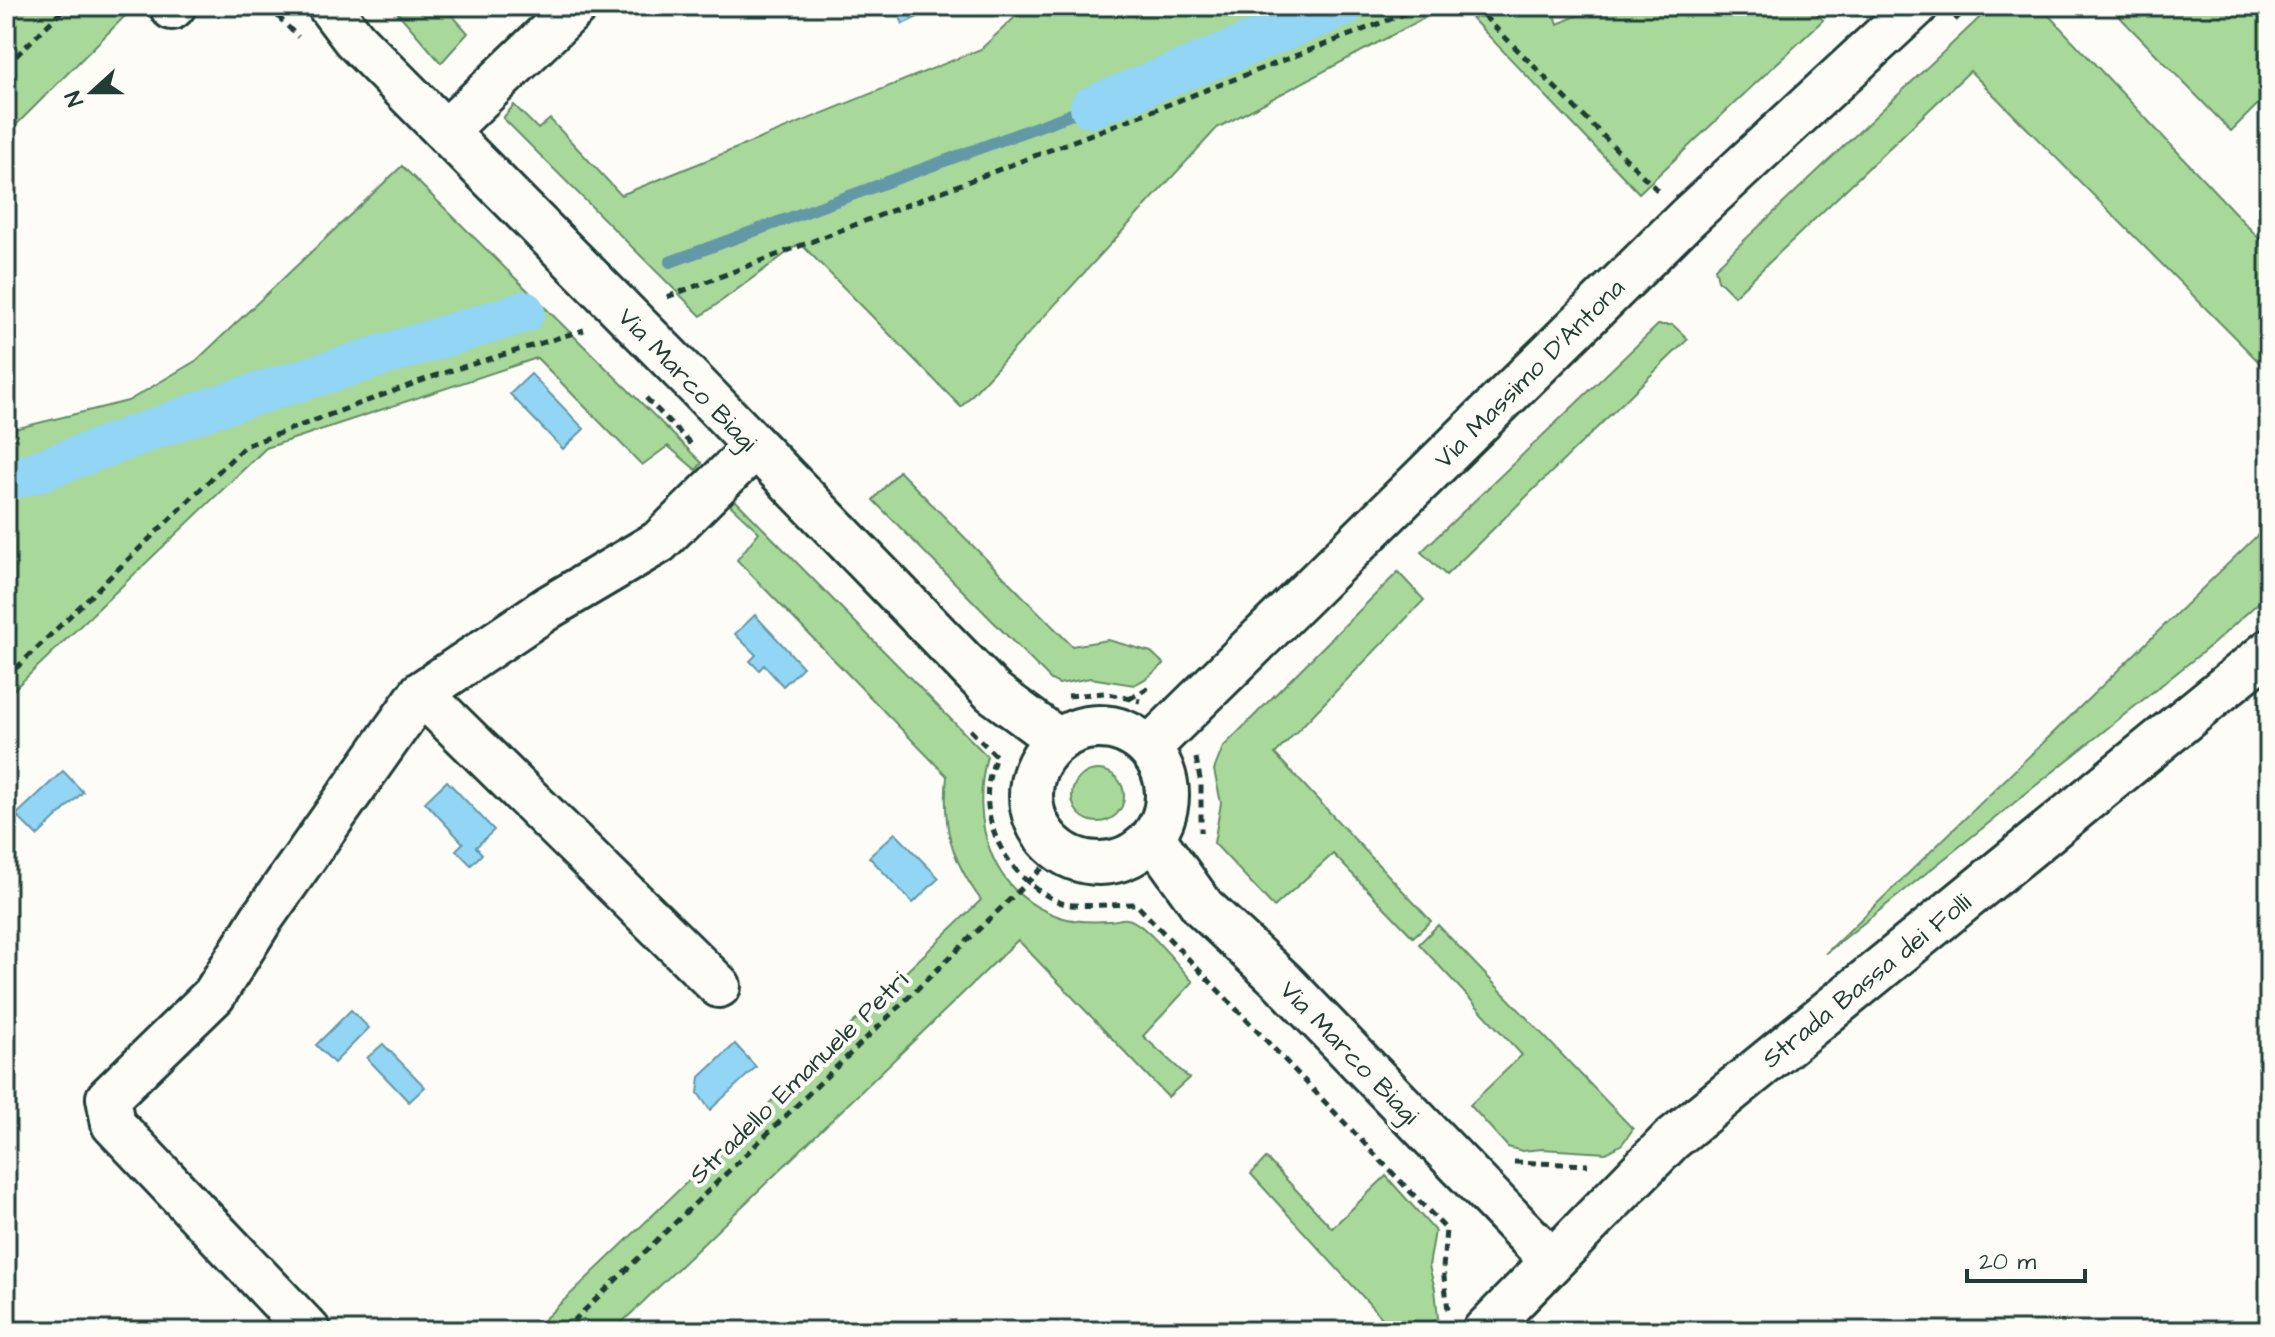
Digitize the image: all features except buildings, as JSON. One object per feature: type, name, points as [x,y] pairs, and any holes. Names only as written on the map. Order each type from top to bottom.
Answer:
[{"type":"street","name":"Via Marco Biagi","points":[[329,6],[354,39],[993,692],[1058,740]]},
{"type":"street","points":[[446,131],[576,6]]},
{"type":"street","name":"Via Massimo D'Antona","points":[[1156,741],[1686,219],[1916,6]]},
{"type":"street","points":[[309,1331],[113,1124],[108,1098],[214,995],[262,918],[421,693],[549,607],[659,542],[755,447]]},
{"type":"street","name":"Strada Bassa dei Folli","points":[[1465,1324],[1552,1261],[1671,1140],[2269,651]]},
{"type":"street","points":[[421,693],[719,986]]},
{"type":"street","points":[[1095,726],[1115,728],[1156,741],[1167,802],[1163,821],[1138,852],[1120,861],[1078,861],[1060,851],[1044,836],[1034,817],[1031,796],[1033,775],[1043,756],[1058,740],[1075,730],[1095,726]]},
{"type":"street","name":"Via Marco Biagi","points":[[1153,837],[1203,907],[1282,981],[1552,1261]]},
{"type":"path","points":[[6,66],[67,6]]},
{"type":"path","points":[[268,6],[300,40]]},
{"type":"path","points":[[6,678],[245,446],[440,374],[625,315],[1425,6]]},
{"type":"path","points":[[1474,6],[1660,193]]},
{"type":"path","points":[[570,320],[592,343]]},
{"type":"path","points":[[636,388],[724,478]]},
{"type":"path","points":[[1064,696],[1105,693],[1142,701],[1156,741],[1195,756],[1201,784],[1199,822],[1202,840]]},
{"type":"path","points":[[964,723],[996,756],[988,783],[991,830],[1005,855],[1027,883],[1064,905],[1136,904],[1147,915],[1446,1229],[1443,1269],[1449,1304],[1465,1324]]},
{"type":"path","name":"Stradello Emanuele Petri","points":[[563,1331],[1060,851]]},
{"type":"path","points":[[1510,1161],[1592,1166]]},
{"type":"green space","points":[[6,6],[135,6],[6,135]]},
{"type":"green space","points":[[392,6],[444,6],[468,33],[441,63]]},
{"type":"green space","points":[[1027,6],[1447,6],[1217,128],[961,407],[800,243],[701,316],[503,118],[514,105],[538,129],[550,119],[621,195],[981,49]]},
{"type":"green space","points":[[1460,6],[1552,6],[1558,24],[1599,6],[1809,6],[1823,20],[1639,193]]},
{"type":"green space","points":[[1992,6],[2040,6],[2269,249],[2269,372],[1970,71],[1734,296],[1718,280],[1715,268]]},
{"type":"green space","points":[[2109,6],[2269,6],[2269,93],[2231,131]]},
{"type":"green space","points":[[402,166],[702,463],[696,470],[668,446],[642,465],[537,358],[266,448],[6,697],[6,431],[128,401],[197,360]]},
{"type":"green space","points":[[1658,325],[1673,325],[1688,339],[1446,575],[1421,552]]},
{"type":"green space","points":[[899,471],[1072,646],[1108,640],[1151,652],[1164,664],[1134,685],[1090,678],[1059,684],[1051,680],[873,500]]},
{"type":"green space","points":[[735,500],[987,756],[982,781],[984,830],[991,853],[1017,891],[1036,906],[1066,919],[1125,919],[1134,922],[1152,936],[1193,982],[1143,1036],[1189,1078],[1168,1097],[1018,940],[613,1331],[532,1331],[981,900],[962,870],[951,842],[946,811],[947,776],[737,560],[759,532],[730,505]]},
{"type":"green space","points":[[2269,524],[2269,593],[2214,643],[1825,954]]},
{"type":"green space","points":[[1398,572],[1424,600],[1275,754],[1431,921],[1413,937],[1333,854],[1274,907],[1214,843],[1221,803],[1214,770],[1223,747]]},
{"type":"green space","points":[[1098,770],[1117,777],[1124,796],[1117,815],[1098,822],[1079,815],[1072,796],[1079,777]]},
{"type":"green space","points":[[1438,925],[1633,1129],[1622,1144],[1606,1153],[1542,1149],[1522,1151],[1508,1147],[1470,1105],[1522,1055],[1419,944]]},
{"type":"green space","points":[[1266,1158],[1332,1228],[1386,1176],[1435,1231],[1429,1266],[1438,1318],[1426,1331],[1394,1331],[1251,1174]]},
{"type":"water","points":[[902,6],[941,6],[903,24],[897,11]]},
{"type":"water","points":[[531,374],[584,429],[563,449],[510,394]]},
{"type":"water","points":[[755,615],[803,667],[783,686],[764,665],[759,670],[750,661],[756,655],[735,634]]},
{"type":"water","points":[[63,771],[83,792],[37,836],[16,815]]},
{"type":"water","points":[[447,781],[494,830],[476,847],[482,854],[471,865],[456,850],[463,843],[425,802]]},
{"type":"water","points":[[895,833],[939,878],[913,903],[869,857]]},
{"type":"water","points":[[351,1010],[369,1028],[334,1063],[316,1045]]},
{"type":"water","points":[[383,1044],[425,1087],[409,1102],[367,1058]]},
{"type":"water","points":[[735,1044],[756,1067],[710,1110],[698,1093],[700,1077]]},
{"type":"waterway","points":[[1091,107],[1344,6]]},
{"type":"waterway","points":[[670,262],[1091,107]]},
{"type":"waterway","points":[[6,480],[217,406],[524,312]]}]
